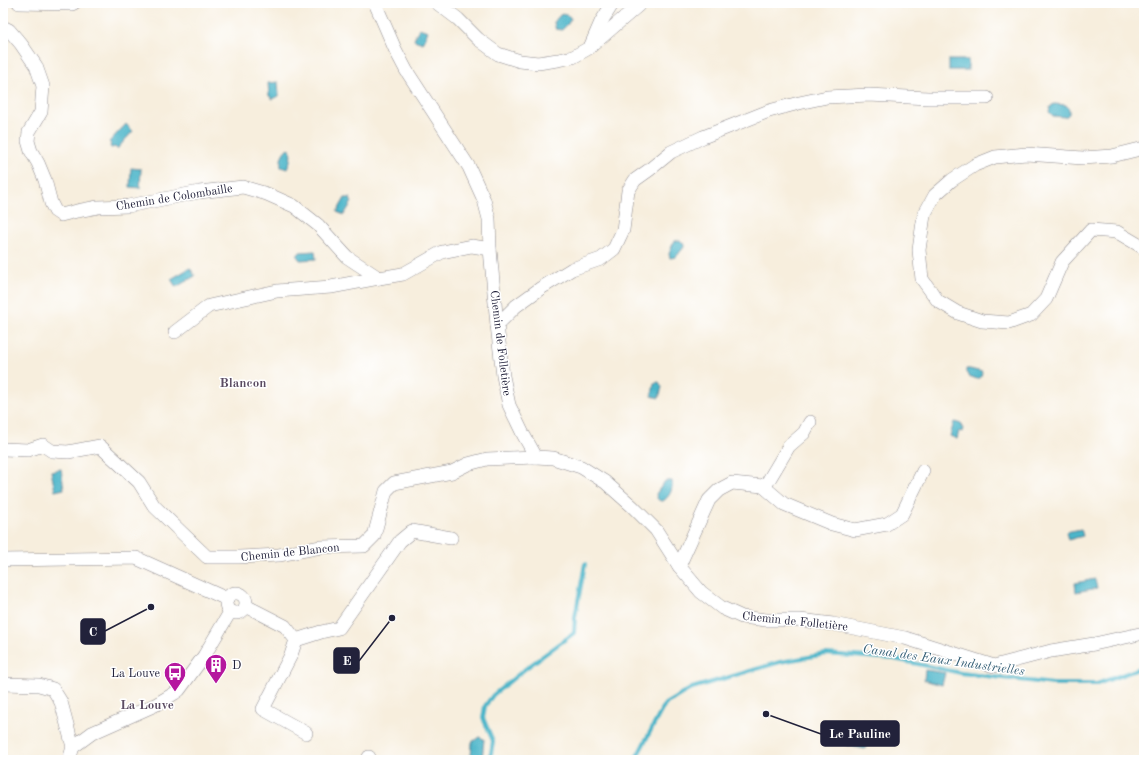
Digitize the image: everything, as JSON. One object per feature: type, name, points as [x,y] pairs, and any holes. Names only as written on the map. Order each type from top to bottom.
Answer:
[{"type":"street","points":[[19,3],[74,3]]},
{"type":"street","name":"Chemin de Folletière","points":[[375,3],[406,70],[469,167],[484,200],[489,219],[490,249],[503,376],[509,405],[523,434],[536,456],[553,458],[581,467],[605,482],[656,530],[679,566],[701,592],[722,608],[742,617],[766,620],[800,620],[833,624],[905,638],[994,666],[1051,651],[1094,644],[1144,633]]},
{"type":"street","points":[[437,3],[458,19],[478,39],[498,54],[520,61],[538,63],[573,57],[589,48],[641,3]]},
{"type":"street","points":[[589,48],[601,22],[613,3]]},
{"type":"street","name":"Chemin de Colombaille","points":[[3,27],[9,30],[21,44],[36,66],[43,86],[41,112],[28,132],[28,141],[31,151],[46,180],[51,203],[55,211],[61,215],[98,207],[128,206],[199,192],[243,187],[267,194],[294,206],[318,225],[347,257],[379,278]]},
{"type":"street","points":[[497,325],[516,306],[541,288],[572,269],[601,259],[614,249],[623,230],[628,191],[634,180],[671,152],[690,143],[769,111],[827,97],[869,95],[928,98],[987,98]]},
{"type":"street","points":[[1144,148],[1112,156],[1083,158],[1026,154],[995,157],[975,165],[952,180],[935,194],[924,215],[919,250],[922,279],[938,301],[958,313],[982,321],[1009,323],[1031,314],[1046,299],[1062,262],[1091,230],[1117,232],[1144,248]]},
{"type":"street","points":[[175,332],[209,306],[277,291],[330,287],[403,274],[442,252],[472,246],[490,249]]},
{"type":"street","points":[[763,486],[767,483],[789,446],[804,433],[810,422]]},
{"type":"street","name":"Chemin de Blancon","points":[[3,449],[28,450],[43,444],[52,451],[68,452],[100,446],[139,482],[154,506],[207,557],[279,555],[321,547],[364,546],[374,536],[386,491],[394,483],[452,472],[468,464],[487,459],[536,456]]},
{"type":"street","points":[[679,566],[709,500],[719,490],[732,483],[763,486],[784,504],[832,524],[855,530],[887,524],[902,514],[923,471]]},
{"type":"street","points":[[296,640],[339,628],[400,541],[412,531],[451,538]]},
{"type":"street","points":[[3,560],[136,558],[227,599]]},
{"type":"street","points":[[233,593],[240,593],[247,601],[246,606],[241,613],[230,612],[226,607],[227,599],[233,593]]},
{"type":"street","points":[[246,606],[285,626],[296,640]]},
{"type":"street","points":[[71,754],[92,733],[155,705],[176,693],[204,656],[230,612]]},
{"type":"street","points":[[296,640],[291,655],[263,709],[306,733]]},
{"type":"street","points":[[3,684],[39,685],[53,689],[61,702],[71,754]]},
{"type":"water","points":[[563,14],[569,16],[571,19],[562,30],[556,29],[554,22],[560,15]]},
{"type":"water","points":[[419,28],[428,31],[423,43],[414,40]]},
{"type":"water","points":[[949,60],[968,60],[968,70],[949,70]]},
{"type":"water","points":[[278,82],[279,96],[273,99],[269,96],[268,83]]},
{"type":"water","points":[[1054,104],[1066,105],[1069,109],[1069,114],[1065,117],[1053,116],[1049,112],[1050,107]]},
{"type":"water","points":[[126,124],[133,131],[117,149],[115,147],[111,148],[111,144],[109,142]]},
{"type":"water","points":[[288,148],[291,152],[291,157],[287,169],[281,167],[281,162],[283,154]]},
{"type":"water","points":[[131,168],[141,169],[140,188],[130,187]]},
{"type":"water","points":[[345,198],[350,198],[352,202],[344,215],[337,212]]},
{"type":"water","points":[[680,240],[684,244],[684,247],[676,257],[670,258],[669,254],[674,241]]},
{"type":"water","points":[[315,251],[316,259],[300,260],[297,256],[300,252]]},
{"type":"water","points":[[190,268],[195,276],[176,287],[171,279]]},
{"type":"water","points":[[966,369],[982,372],[981,377],[977,379],[969,376],[966,373]]},
{"type":"water","points":[[659,382],[662,387],[659,398],[652,396],[654,383]]},
{"type":"water","points":[[954,422],[962,424],[961,427],[963,428],[962,432],[959,431],[957,439],[950,436]]},
{"type":"water","points":[[61,469],[64,489],[55,491],[51,471]]},
{"type":"water","points":[[665,481],[672,481],[671,490],[669,495],[663,501],[660,501],[656,494]]},
{"type":"water","points":[[1081,529],[1083,536],[1068,540],[1066,532]]},
{"type":"water","points":[[1095,579],[1097,588],[1076,592],[1075,583]]},
{"type":"water","points":[[925,670],[945,673],[942,685],[924,680]]},
{"type":"water","points":[[849,734],[868,739],[865,749],[846,745]]},
{"type":"water","points":[[479,737],[484,739],[482,760],[473,760],[471,757],[472,742]]},
{"type":"waterway","points":[[490,760],[493,741],[483,718],[485,706],[493,695],[574,633],[575,617],[585,564]]},
{"type":"waterway","name":"Canal des Eaux Industrielles","points":[[635,760],[665,704],[692,688],[780,662],[826,654],[894,659],[961,673],[1053,684],[1097,684],[1138,669],[1144,665]]},
{"type":"place","name":"C","points":[[151,607]]},
{"type":"place","name":"E","points":[[392,618]]},
{"type":"place","name":"D","points":[[216,684]]},
{"type":"place","name":"La Louve","points":[[175,692]]},
{"type":"place","name":"Le Pauline","points":[[766,714]]},
{"type":"district","name":"Blancon","points":[[243,382]]},
{"type":"district","name":"La Louve","points":[[147,704]]}]
